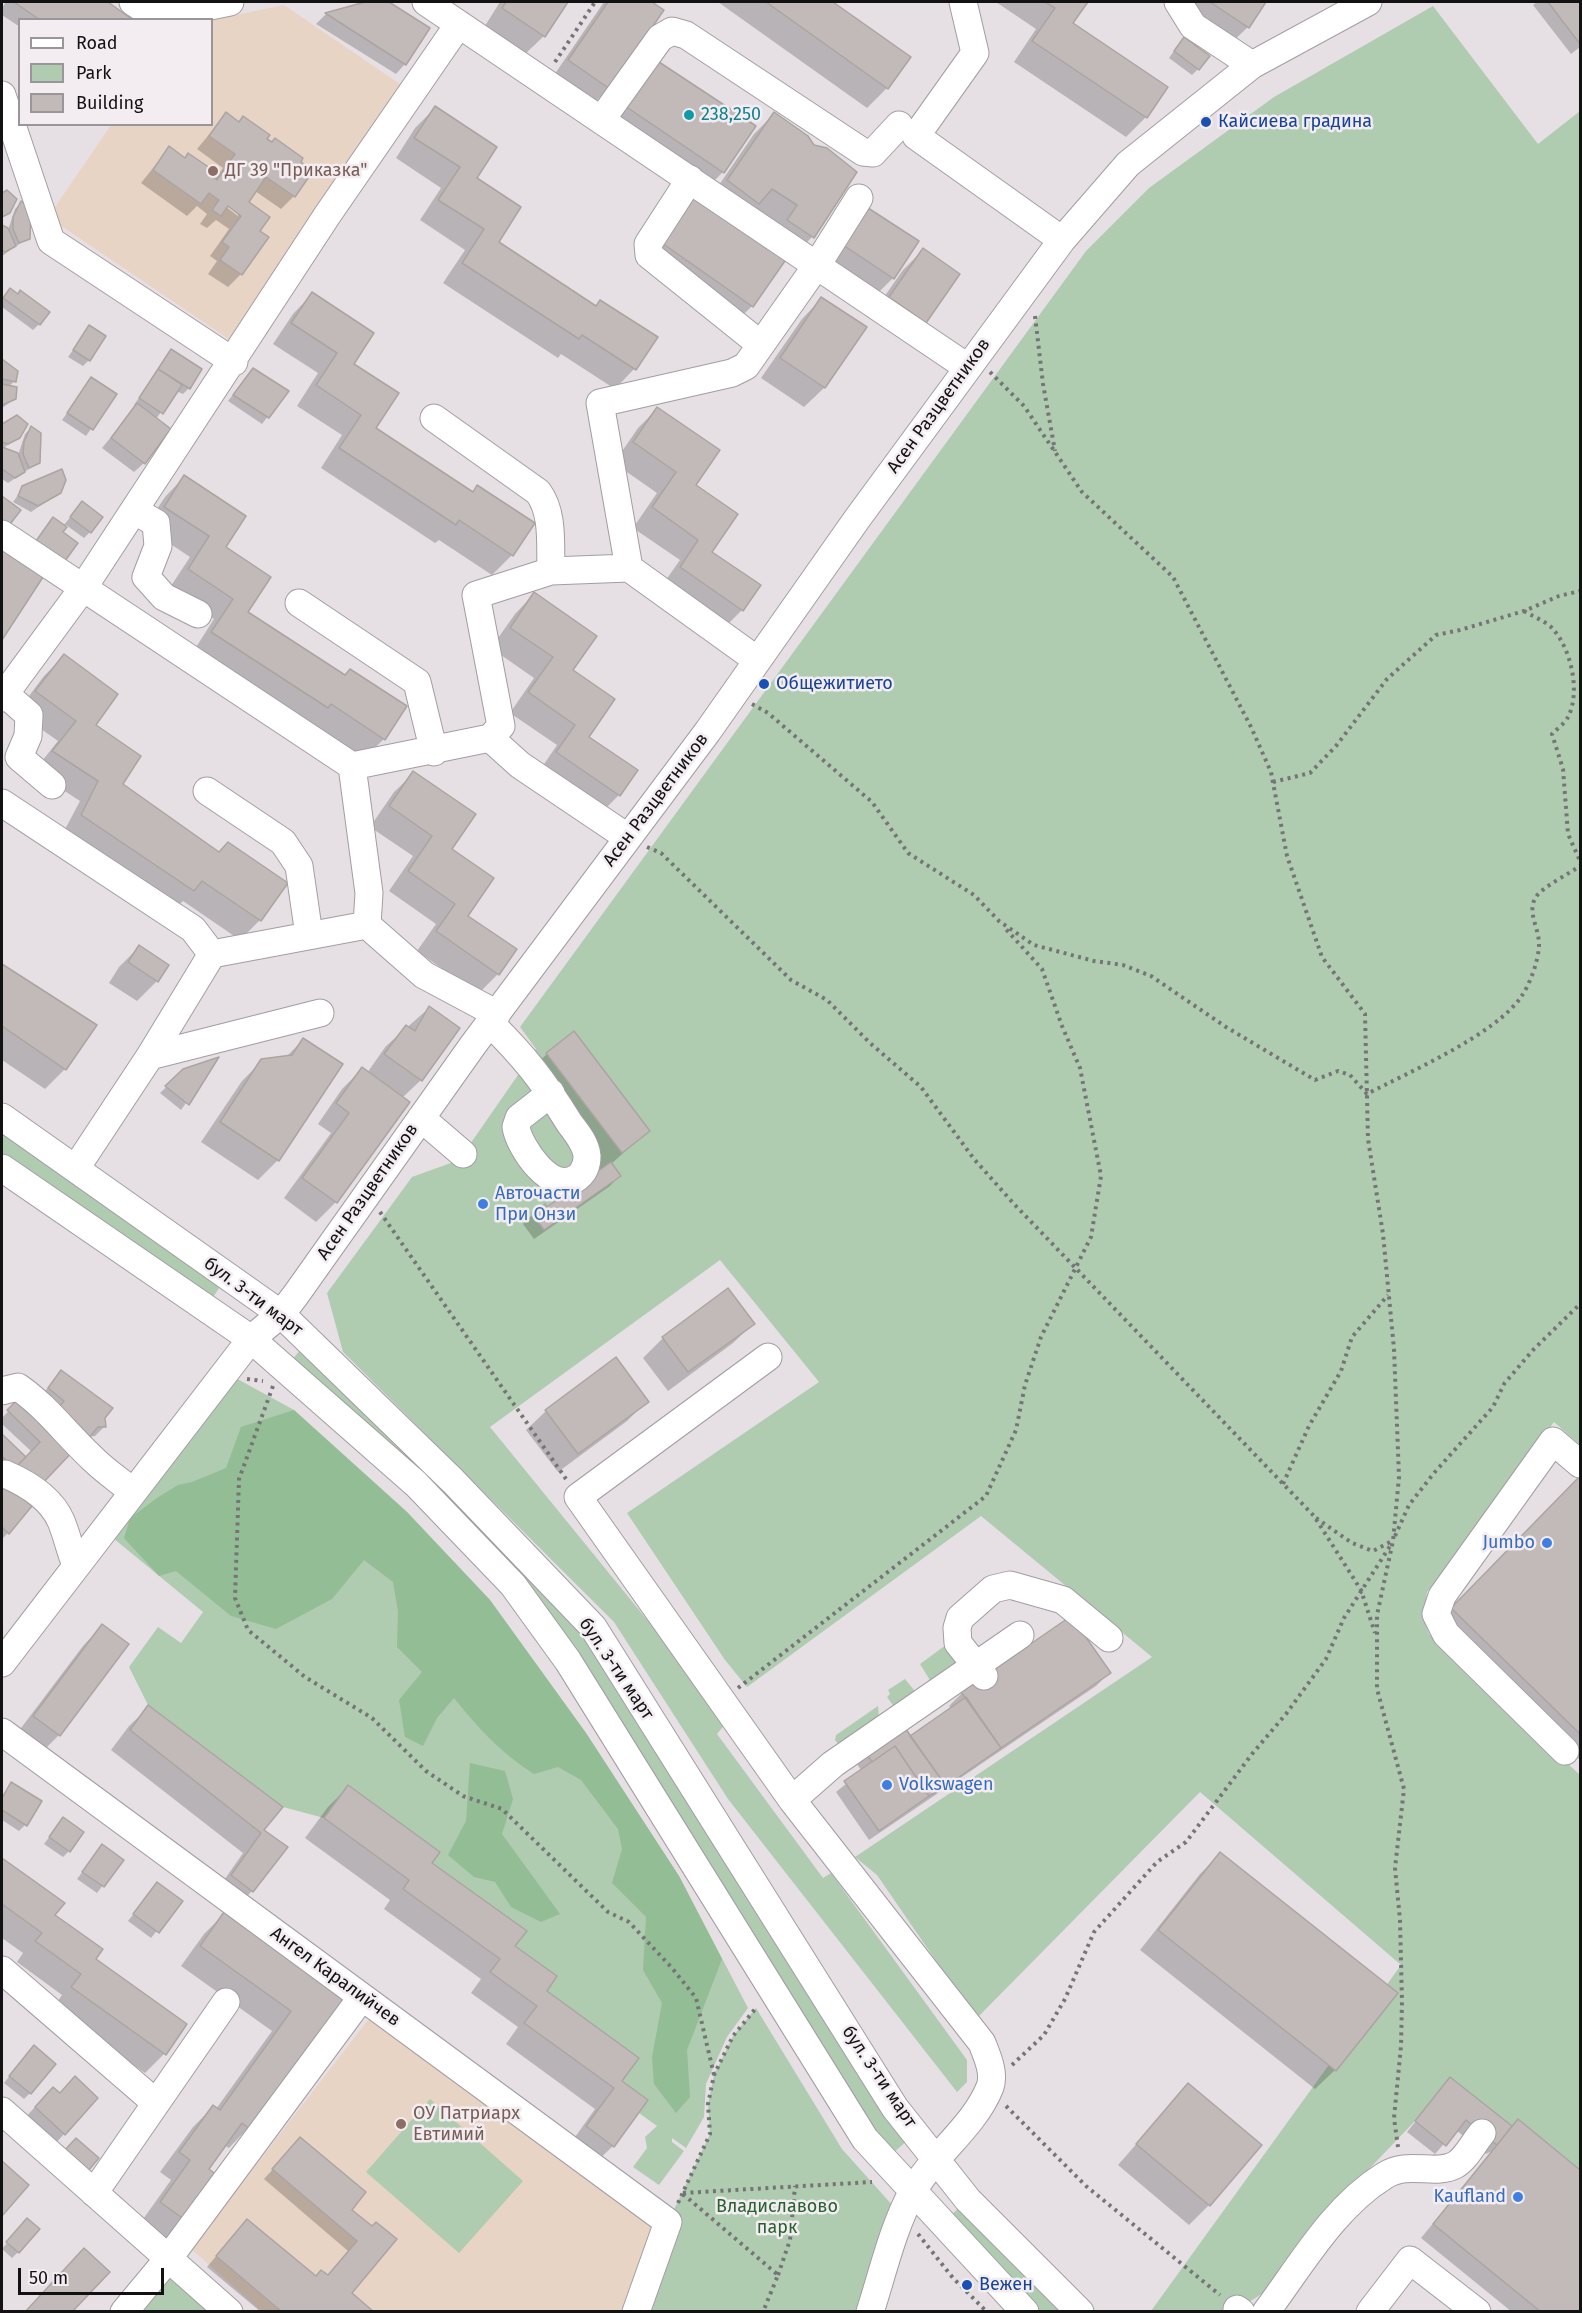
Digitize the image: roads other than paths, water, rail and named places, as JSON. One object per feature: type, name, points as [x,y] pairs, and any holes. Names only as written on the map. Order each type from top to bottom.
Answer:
[{"type":"street","points":[[133,2],[156,17],[230,2]]},
{"type":"street","points":[[426,2],[817,265],[971,362]]},
{"type":"street","points":[[963,2],[975,53],[916,136],[1062,240]]},
{"type":"street","points":[[1178,2],[1193,26],[1252,65]]},
{"type":"street","name":"Асен Разцветников","points":[[4,1652],[76,1565],[251,1339],[281,1314],[421,1118],[733,694],[971,362],[1062,240],[1128,164],[1252,65],[1368,2]]},
{"type":"street","points":[[52,785],[19,757],[28,736],[29,715],[3,696],[135,511],[234,362],[328,214],[459,24]]},
{"type":"street","points":[[602,119],[660,38],[672,31],[686,35],[863,152],[873,153],[900,125]]},
{"type":"street","points":[[2,95],[51,241],[234,362]]},
{"type":"street","points":[[690,179],[648,244],[649,255],[760,344]]},
{"type":"street","points":[[629,568],[600,403],[732,373],[746,366],[817,265],[859,198]]},
{"type":"street","points":[[434,418],[538,492],[545,502],[547,511],[551,570]]},
{"type":"street","points":[[135,511],[156,523],[158,546],[146,577],[164,597],[198,614]]},
{"type":"street","points":[[2,534],[352,766],[434,752],[490,738],[501,726],[476,595],[551,570],[629,568],[757,660]]},
{"type":"street","points":[[299,603],[417,682],[434,752]]},
{"type":"street","points":[[490,738],[520,765],[627,837]]},
{"type":"street","points":[[352,766],[369,893],[367,924]]},
{"type":"street","points":[[207,791],[283,842],[299,866],[309,935]]},
{"type":"street","points":[[2,803],[193,929],[212,954]]},
{"type":"street","points":[[76,1168],[150,1056],[212,954],[367,924]]},
{"type":"street","points":[[367,924],[424,975],[494,1018],[528,1060],[551,1094]]},
{"type":"street","points":[[150,1056],[320,1013]]},
{"type":"street","name":"бул. 3-ти март","points":[[2,1117],[281,1314],[453,1481],[593,1627],[895,2108],[968,2200],[1080,2312]]},
{"type":"street","points":[[421,1118],[463,1154]]},
{"type":"street","name":"бул. 3-ти март","points":[[2,1168],[251,1339],[416,1484],[513,1585],[568,1661],[865,2139],[1025,2312]]},
{"type":"street","points":[[768,1357],[578,1497],[723,1699],[792,1800],[982,2043],[991,2065],[991,2085],[979,2107],[936,2158],[914,2190],[902,2217],[870,2312]]},
{"type":"street","points":[[2,1391],[18,1387],[61,1424],[93,1459],[133,1492]]},
{"type":"street","points":[[1565,1750],[1446,1634],[1436,1614],[1442,1596],[1553,1441],[1581,1464]]},
{"type":"street","points":[[4,1474],[25,1483],[51,1505],[61,1521],[76,1565]]},
{"type":"street","points":[[980,1671],[958,1643],[957,1628],[960,1618],[993,1589],[1010,1585],[1063,1600],[1109,1638]]},
{"type":"street","points":[[792,1800],[833,1764],[980,1671],[1020,1635]]},
{"type":"street","name":"Ангел Каралийчев","points":[[2,1732],[668,2222],[636,2312]]},
{"type":"street","points":[[2,1970],[156,2103]]},
{"type":"street","points":[[124,2312],[168,2259],[362,1997]]},
{"type":"street","points":[[94,2193],[226,2002]]},
{"type":"street","points":[[2,2111],[229,2312]]},
{"type":"street","points":[[1266,2312],[1342,2211],[1384,2176],[1401,2168],[1444,2169],[1457,2164],[1482,2133]]},
{"type":"street","points":[[1370,2312],[1410,2260],[1478,2312]]},
{"type":"place","name":"238,250","points":[[689,115]]},
{"type":"place","name":"Кайсиева градина","points":[[1206,122]]},
{"type":"place","name":"ДГ 39 \"Приказка\"","points":[[213,171]]},
{"type":"place","name":"Общежитието","points":[[764,684]]},
{"type":"place","name":"Авточасти При Онзи","points":[[483,1204]]},
{"type":"place","name":"Jumbo","points":[[1547,1543]]},
{"type":"place","name":"Volkswagen","points":[[887,1785]]},
{"type":"place","name":"ОУ Патриарх Евтимий","points":[[401,2124]]},
{"type":"place","name":"Kaufland","points":[[1518,2197]]},
{"type":"place","name":"Вежен","points":[[967,2285]]},
{"type":"park label","name":"Владиславово парк","points":[[777,2217]]}]
